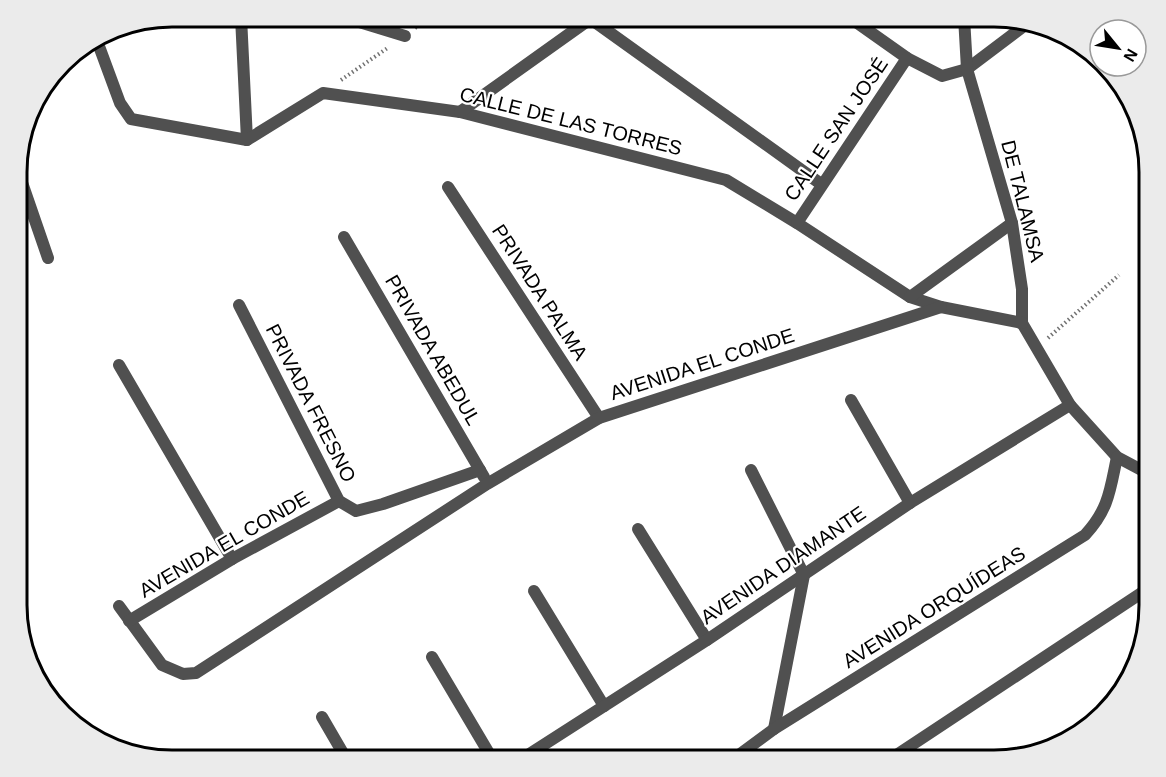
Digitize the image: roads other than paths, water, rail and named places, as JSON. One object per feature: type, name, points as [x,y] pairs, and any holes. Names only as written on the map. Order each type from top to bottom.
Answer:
[{"type":"street","points":[[99,47],[120,103],[131,119],[248,140],[242,27]]},
{"type":"street","points":[[378,27],[405,36]]},
{"type":"street","points":[[460,112],[576,27]]},
{"type":"street","points":[[604,27],[821,184]]},
{"type":"street","points":[[864,27],[907,58],[942,76],[967,69],[1019,29]]},
{"type":"street","name":"DE TALAMSA","points":[[965,27],[967,69],[1012,223],[1022,289],[1022,323],[1070,405],[1117,457],[1139,469]]},
{"type":"street","name":"CALLE SAN JOSÉ","points":[[797,223],[907,58]]},
{"type":"street","name":"CALLE DE LAS TORRES","points":[[248,140],[323,93],[460,112],[726,180],[797,223],[910,297],[941,307],[1022,323]]},
{"type":"street","name":"PRIVADA PALMA","points":[[448,187],[599,418]]},
{"type":"street","points":[[27,197],[48,258]]},
{"type":"street","points":[[910,297],[1012,223]]},
{"type":"street","name":"PRIVADA ABEDUL","points":[[344,237],[487,484]]},
{"type":"street","name":"PRIVADA FRESNO","points":[[239,305],[339,501],[356,511],[383,504],[480,470]]},
{"type":"street","name":"AVENIDA EL CONDE","points":[[339,501],[232,559],[129,621],[162,665],[183,674],[196,673],[487,484],[599,418],[941,307]]},
{"type":"street","points":[[119,365],[232,559]]},
{"type":"street","points":[[851,400],[910,504]]},
{"type":"street","name":"AVENIDA DIAMANTE","points":[[536,750],[910,504],[1070,405]]},
{"type":"street","name":"AVENIDA ORQUÍDEAS","points":[[746,750],[774,729],[1085,535],[1099,520],[1107,500],[1117,457]]},
{"type":"street","points":[[751,470],[804,575],[774,729]]},
{"type":"street","points":[[638,529],[706,640]]},
{"type":"street","points":[[534,591],[604,706]]},
{"type":"street","points":[[904,750],[1139,595]]},
{"type":"street","points":[[119,606],[129,621]]},
{"type":"street","points":[[432,657],[487,750]]},
{"type":"street","points":[[322,717],[341,750]]}]
